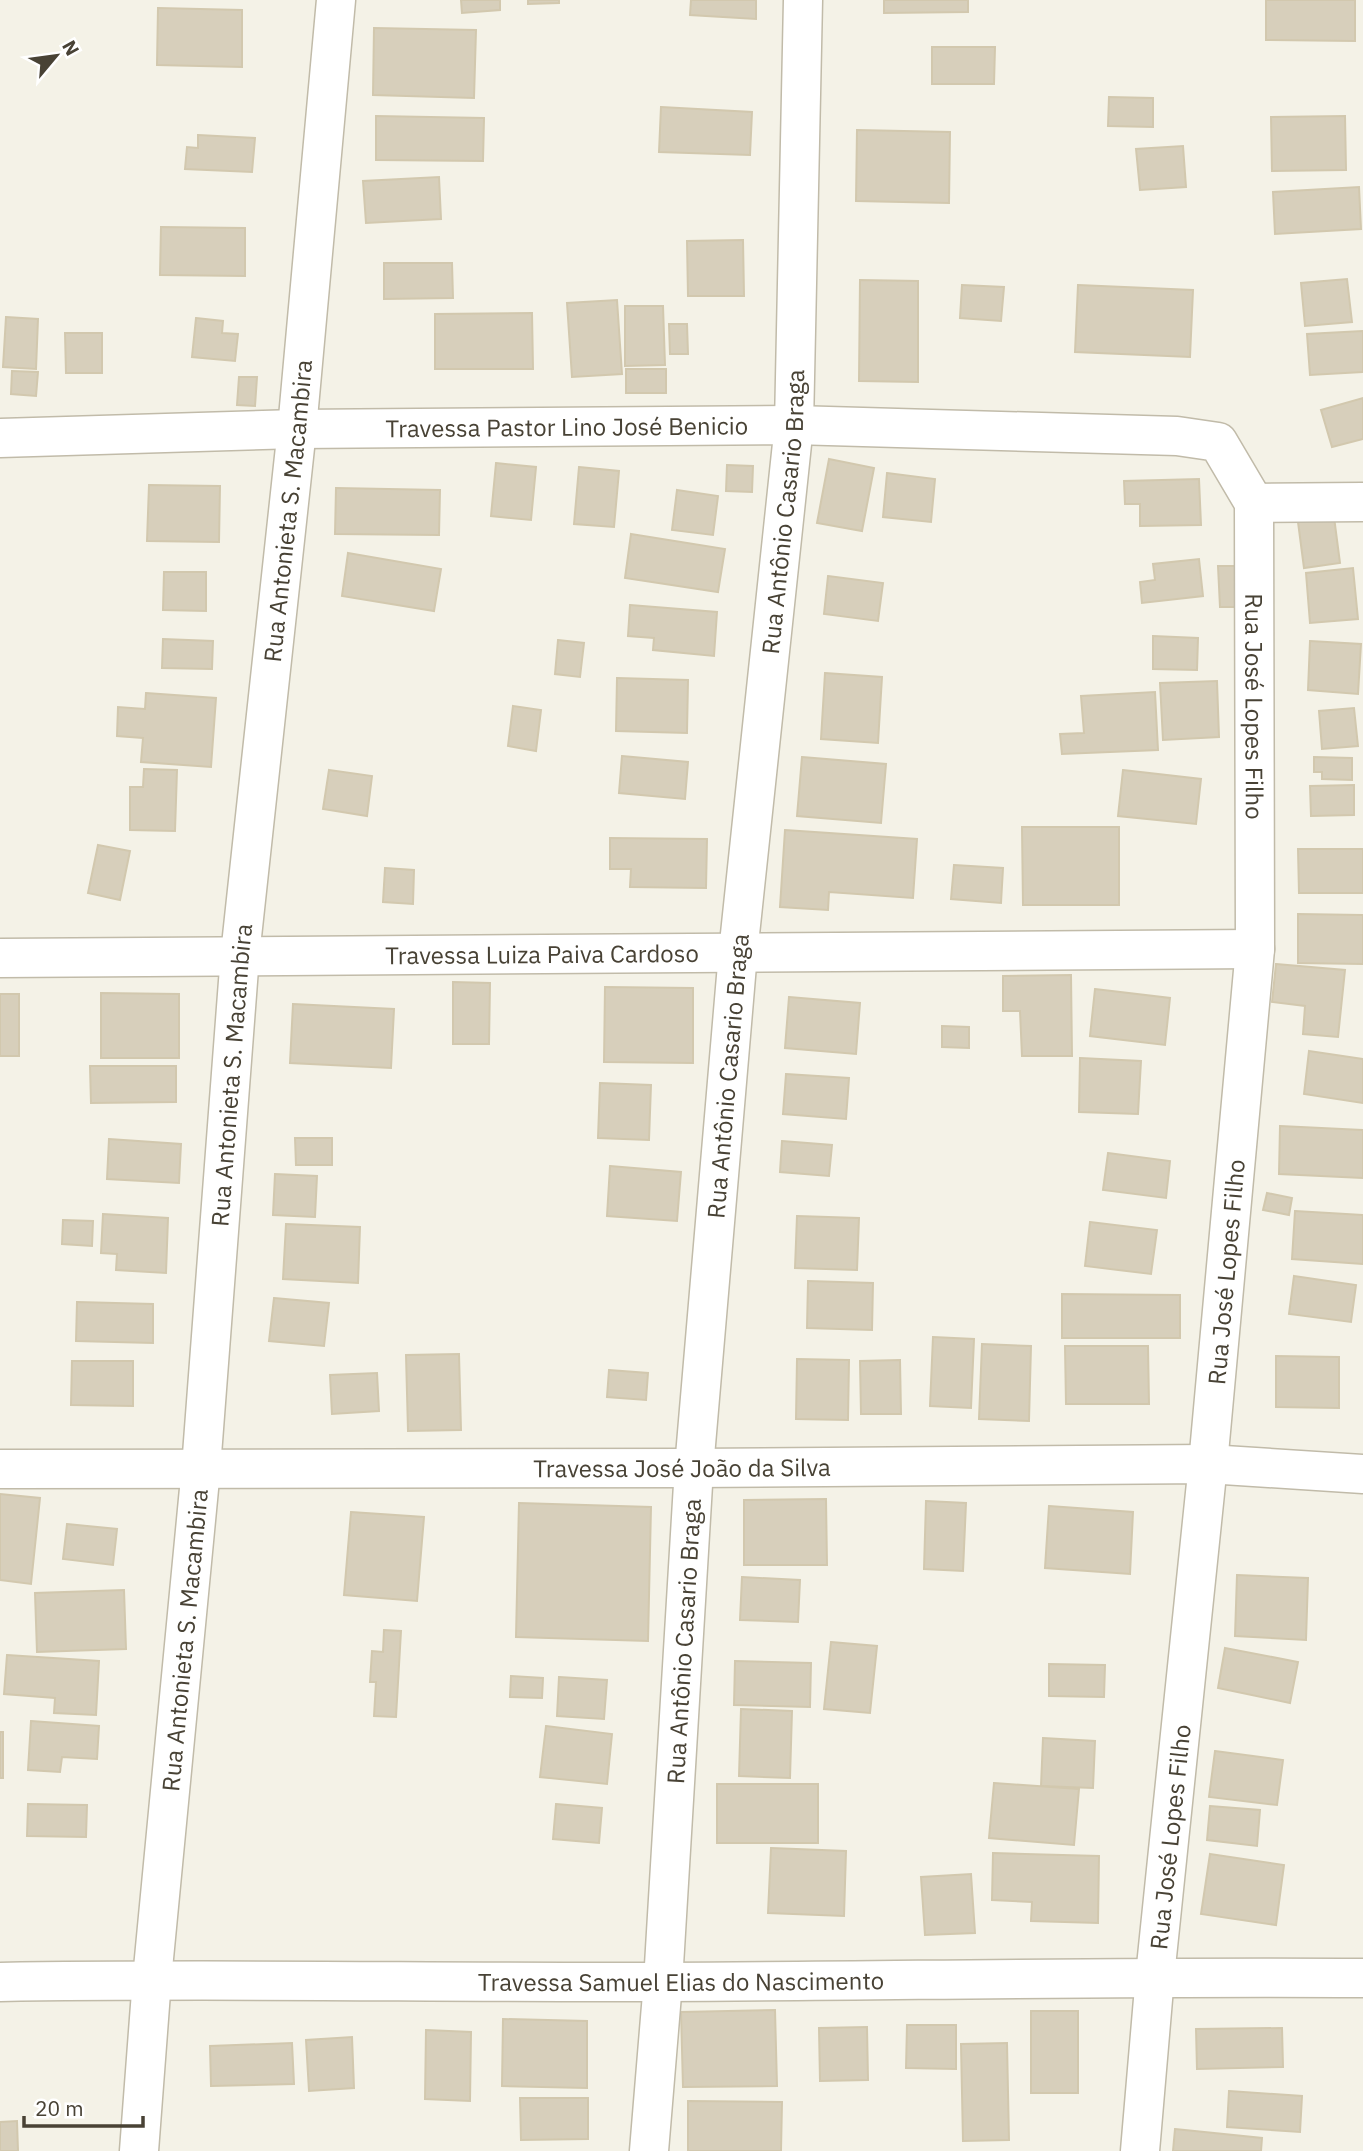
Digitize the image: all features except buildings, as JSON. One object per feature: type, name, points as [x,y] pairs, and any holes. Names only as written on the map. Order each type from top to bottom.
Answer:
[{"type":"street","name":"Rua Antonieta S. Macambira","points":[[139,2151],[152,1979],[201,1468],[240,955],[297,429],[335,0]]},
{"type":"street","name":"Rua Antônio Casario Braga","points":[[649,2151],[663,1982],[694,1468],[738,953],[794,425],[803,0]]},
{"type":"street","name":"Travessa Pastor Lino José Benicio","points":[[0,438],[297,429],[794,425],[1177,436],[1218,442],[1254,503]]},
{"type":"street","points":[[1254,503],[1363,502]]},
{"type":"street","name":"Rua José Lopes Filho","points":[[1140,2151],[1155,1976],[1208,1464],[1255,949],[1254,503]]},
{"type":"street","name":"Travessa Luiza Paiva Cardoso","points":[[0,958],[1255,949]]},
{"type":"street","name":"Travessa José João da Silva","points":[[0,1469],[1208,1464],[1363,1474]]},
{"type":"street","name":"Travessa Samuel Elias do Nascimento","points":[[0,1982],[152,1979],[663,1982],[1155,1976],[1363,1978]]}]
